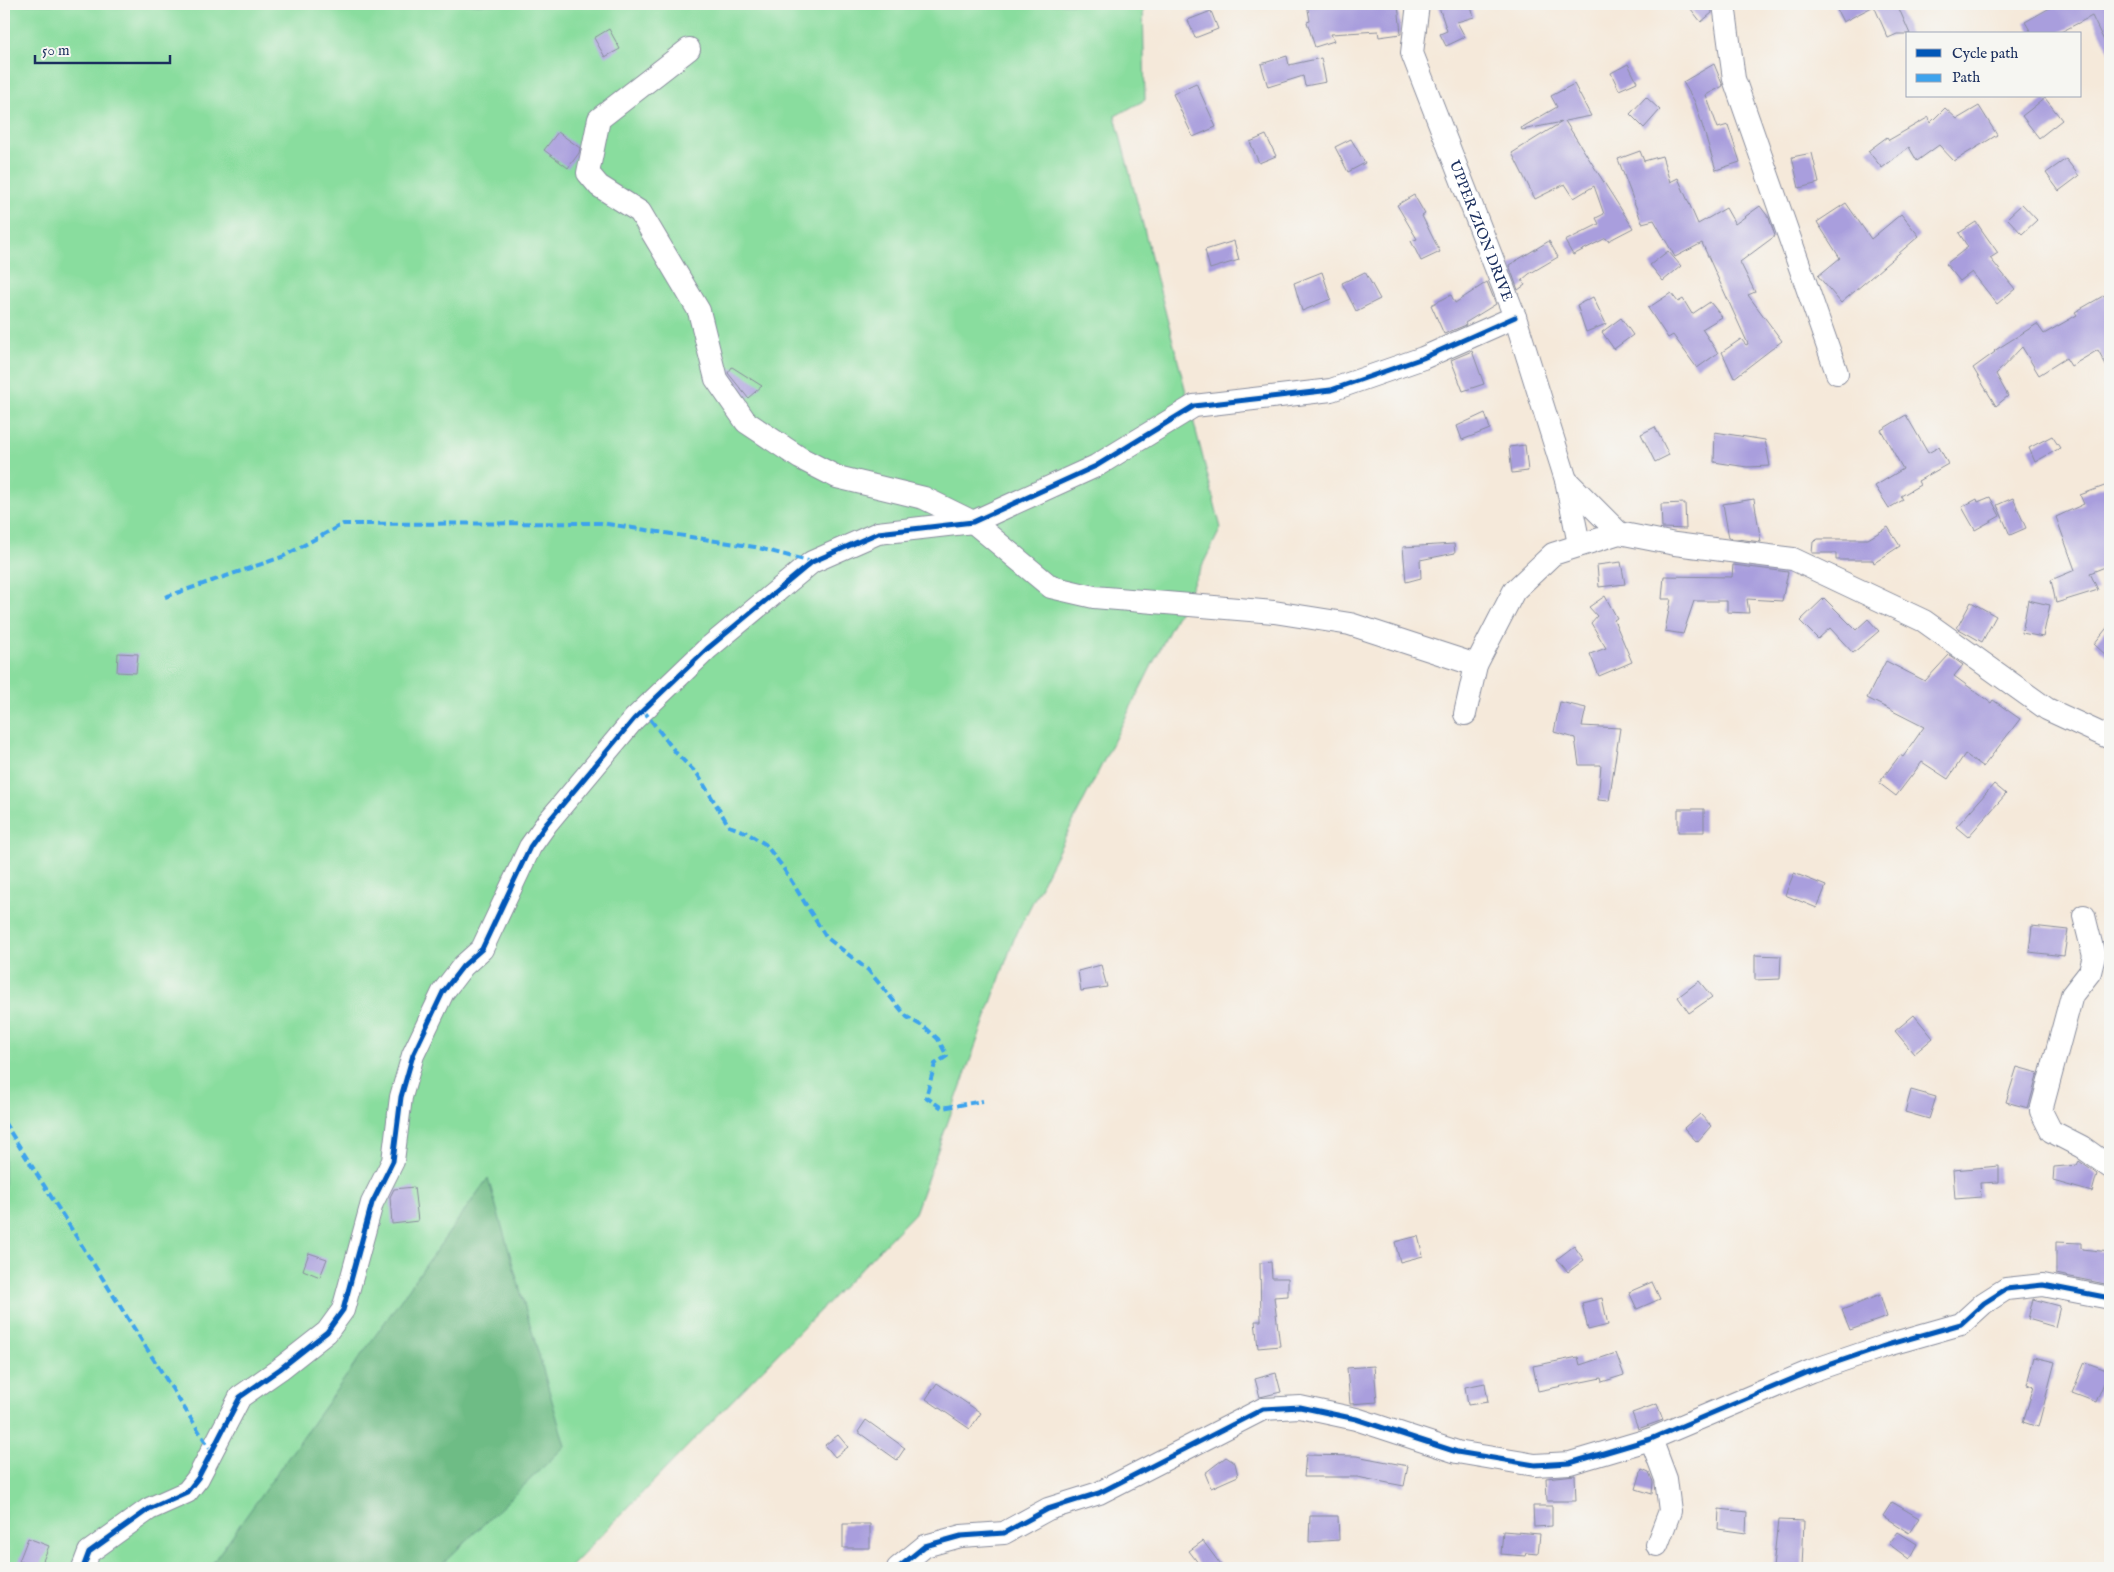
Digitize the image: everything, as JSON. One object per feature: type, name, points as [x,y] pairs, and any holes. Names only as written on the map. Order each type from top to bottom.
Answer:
[{"type":"street","name":"UPPER ZION DRIVE","points":[[1418,4],[1412,53],[1515,317],[1566,480],[1579,544]]},
{"type":"street","points":[[1724,4],[1734,80],[1836,373]]},
{"type":"street","points":[[689,48],[600,119],[588,173],[600,186],[640,212],[699,311],[716,379],[746,422],[800,458],[837,477],[924,498],[973,522],[1051,587],[1094,597],[1274,612],[1350,624],[1476,665]]},
{"type":"street","points":[[83,1568],[88,1552],[149,1509],[187,1492],[198,1478],[240,1397],[280,1370],[327,1332],[343,1310],[372,1203],[392,1161],[402,1097],[413,1055],[443,992],[463,966],[482,948],[530,847],[547,823],[634,719],[707,649],[812,562],[878,533],[973,522],[1096,466],[1194,406],[1331,390],[1423,358],[1515,317]]},
{"type":"street","points":[[1566,480],[1619,534]]},
{"type":"street","points":[[1465,714],[1476,665],[1514,592],[1553,554],[1579,544],[1619,534],[1675,544],[1793,559],[1924,621],[2047,710],[2110,738]]},
{"type":"street","points":[[2084,916],[2094,956],[2090,972],[2072,995],[2041,1111],[2052,1131],[2082,1146],[2110,1167]]},
{"type":"street","points":[[898,1568],[924,1546],[961,1536],[1004,1533],[1048,1509],[1099,1493],[1263,1409],[1300,1407],[1356,1419],[1457,1452],[1535,1465],[1570,1462],[1651,1439],[1810,1371],[1888,1345],[1961,1324],[1984,1303],[2006,1289],[2044,1285],[2110,1298]]},
{"type":"street","points":[[1651,1439],[1666,1479],[1670,1511],[1657,1545]]},
{"type":"green space","points":[[4,4],[1143,4],[1145,100],[1115,116],[1221,528],[1014,939],[915,1213],[569,1568],[4,1568]]},
{"type":"green space","points":[[488,1178],[565,1446],[438,1568],[209,1568]]},
{"type":"building","points":[[1307,4],[1398,4],[1401,34],[1379,37],[1378,31],[1331,34],[1334,41],[1315,47],[1307,22],[1310,21]]},
{"type":"building","points":[[1438,4],[1470,4],[1474,17],[1457,22],[1465,37],[1446,46],[1440,34],[1447,31]]},
{"type":"building","points":[[1687,4],[1711,4],[1712,13],[1701,22]]},
{"type":"building","points":[[1834,4],[1897,4],[1909,32],[1888,38],[1874,6],[1843,22]]},
{"type":"building","points":[[2057,4],[2110,4],[2110,53],[2092,16],[2061,32],[2031,32],[2025,22]]},
{"type":"building","points":[[1211,11],[1218,29],[1195,38],[1188,20]]},
{"type":"building","points":[[609,29],[620,49],[605,57],[594,38]]},
{"type":"building","points":[[1287,56],[1289,65],[1321,58],[1326,82],[1305,86],[1303,76],[1268,87],[1261,64]]},
{"type":"building","points":[[1628,64],[1637,82],[1619,90],[1611,73]]},
{"type":"building","points":[[1714,64],[1723,86],[1706,95],[1718,128],[1728,125],[1740,162],[1716,170],[1695,102],[1683,82]]},
{"type":"building","points":[[1196,83],[1216,127],[1193,137],[1173,94]]},
{"type":"building","points":[[1574,84],[1591,116],[1565,121],[1633,228],[1608,241],[1606,238],[1573,255],[1565,241],[1599,224],[1596,218],[1604,214],[1594,186],[1574,198],[1565,184],[1535,199],[1512,153],[1562,122],[1522,130],[1521,128],[1557,107],[1551,96]]},
{"type":"building","points":[[1646,97],[1660,110],[1644,128],[1630,114]]},
{"type":"building","points":[[2045,98],[2062,120],[2039,138],[2022,116]]},
{"type":"building","points":[[1979,106],[1997,135],[1954,161],[1939,145],[1917,161],[1909,147],[1882,168],[1868,151],[1887,137],[1889,140],[1929,117],[1930,123],[1945,108],[1957,119]]},
{"type":"building","points":[[558,132],[580,148],[579,153],[568,168],[544,150]]},
{"type":"building","points":[[1266,135],[1276,156],[1259,163],[1250,142]]},
{"type":"building","points":[[1351,139],[1365,163],[1348,172],[1335,147]]},
{"type":"building","points":[[1640,151],[1644,161],[1662,156],[1670,182],[1678,178],[1698,224],[1726,208],[1735,224],[1760,206],[1769,218],[1775,236],[1740,262],[1755,292],[1748,295],[1782,341],[1734,378],[1722,352],[1741,339],[1746,345],[1748,344],[1702,243],[1675,257],[1654,220],[1642,223],[1618,159]]},
{"type":"building","points":[[1812,153],[1819,183],[1799,188],[1792,157]]},
{"type":"building","points":[[2066,159],[2079,176],[2059,191],[2046,173]]},
{"type":"building","points":[[1414,195],[1425,214],[1422,216],[1440,252],[1421,261],[1411,241],[1417,239],[1397,205]]},
{"type":"building","points":[[1846,203],[1871,239],[1901,214],[1919,236],[1841,303],[1818,276],[1840,258],[1817,222]]},
{"type":"building","points":[[2022,204],[2037,220],[2022,234],[2007,218]]},
{"type":"building","points":[[1976,222],[1998,253],[1990,258],[2015,289],[1997,304],[1972,272],[1960,281],[1946,264],[1968,247],[1959,233]]},
{"type":"building","points":[[1234,241],[1239,260],[1210,269],[1205,250]]},
{"type":"building","points":[[1549,241],[1558,257],[1529,274],[1522,280],[1525,285],[1518,290],[1509,265]]},
{"type":"building","points":[[1668,251],[1681,266],[1663,281],[1650,265]]},
{"type":"building","points":[[1322,272],[1331,299],[1302,311],[1294,283]]},
{"type":"building","points":[[1365,272],[1380,299],[1356,311],[1342,283]]},
{"type":"building","points":[[1487,282],[1496,304],[1465,323],[1466,325],[1444,334],[1431,305],[1451,295],[1455,303]]},
{"type":"building","points":[[2110,292],[2110,372],[2098,350],[2071,366],[2066,358],[2039,375],[2022,347],[1996,374],[2008,396],[1996,406],[1973,368],[1994,351],[2037,324],[2044,334],[2077,315],[2075,312]]},
{"type":"building","points":[[1671,293],[1678,302],[1683,299],[1692,314],[1710,302],[1722,317],[1702,329],[1718,353],[1697,368],[1673,335],[1668,338],[1648,308]]},
{"type":"building","points":[[1593,297],[1606,324],[1586,332],[1577,305]]},
{"type":"building","points":[[1621,318],[1633,335],[1614,349],[1602,332]]},
{"type":"building","points":[[1472,351],[1484,384],[1463,391],[1451,360]]},
{"type":"building","points":[[732,367],[762,386],[748,398],[728,373]]},
{"type":"building","points":[[1485,413],[1490,429],[1462,440],[1457,426]]},
{"type":"building","points":[[1906,415],[1928,453],[1939,447],[1948,464],[1918,481],[1920,485],[1901,496],[1903,500],[1889,508],[1875,486],[1903,469],[1881,430]]},
{"type":"building","points":[[1655,427],[1669,455],[1655,462],[1641,434]]},
{"type":"building","points":[[1715,432],[1765,440],[1770,466],[1747,467],[1714,462]]},
{"type":"building","points":[[2052,436],[2060,448],[2035,462],[2029,448]]},
{"type":"building","points":[[1525,445],[1528,471],[1512,473],[1509,447]]},
{"type":"building","points":[[2110,484],[2110,565],[2090,573],[2098,590],[2056,603],[2051,580],[2075,570],[2056,517],[2084,504],[2080,495]]},
{"type":"building","points":[[1990,497],[2000,516],[1975,530],[1962,507],[1977,499],[1978,502]]},
{"type":"building","points":[[2013,498],[2026,528],[2010,535],[1997,505]]},
{"type":"building","points":[[1754,499],[1761,542],[1729,538],[1723,504]]},
{"type":"building","points":[[1685,503],[1686,529],[1662,528],[1661,504]]},
{"type":"building","points":[[1888,527],[1900,546],[1874,563],[1873,560],[1836,560],[1836,553],[1812,553],[1813,542],[1818,539],[1868,539]]},
{"type":"building","points":[[1454,544],[1455,553],[1420,560],[1421,578],[1406,582],[1403,547]]},
{"type":"building","points":[[1621,562],[1625,584],[1599,587],[1597,565]]},
{"type":"building","points":[[1733,565],[1788,572],[1782,601],[1747,599],[1749,613],[1727,612],[1727,601],[1694,601],[1683,634],[1665,631],[1671,599],[1662,599],[1664,576],[1732,577]]},
{"type":"building","points":[[1605,596],[1617,618],[1614,620],[1632,662],[1599,676],[1590,654],[1606,648],[1591,623],[1597,616],[1589,607]]},
{"type":"building","points":[[1824,598],[1856,630],[1868,619],[1879,631],[1853,653],[1830,628],[1818,639],[1800,621]]},
{"type":"building","points":[[2028,600],[2050,605],[2043,637],[2022,633]]},
{"type":"building","points":[[1971,602],[1996,616],[1982,642],[1957,628]]},
{"type":"building","points":[[2110,624],[2110,659],[2094,644]]},
{"type":"building","points":[[118,653],[138,654],[136,673],[117,672]]},
{"type":"building","points":[[1949,655],[1963,665],[1954,676],[1991,703],[1993,700],[2020,719],[1983,767],[1965,754],[1948,779],[1922,762],[1896,796],[1879,783],[1900,755],[1903,757],[1924,727],[1867,698],[1886,661],[1925,681]]},
{"type":"building","points":[[1560,702],[1586,708],[1582,726],[1620,728],[1609,801],[1598,800],[1601,765],[1579,765],[1575,738],[1554,732]]},
{"type":"building","points":[[1994,784],[2006,794],[1968,837],[1956,827]]},
{"type":"building","points":[[1678,809],[1704,809],[1704,832],[1678,832]]},
{"type":"building","points":[[1794,873],[1826,886],[1817,908],[1785,895]]},
{"type":"building","points":[[2032,926],[2068,930],[2064,956],[2029,952]]},
{"type":"building","points":[[1755,955],[1781,956],[1780,979],[1755,980]]},
{"type":"building","points":[[1101,965],[1107,987],[1081,991],[1078,971]]},
{"type":"building","points":[[1699,981],[1712,997],[1689,1013],[1678,997]]},
{"type":"building","points":[[1914,1015],[1933,1038],[1914,1054],[1895,1031]]},
{"type":"building","points":[[2017,1067],[2038,1073],[2028,1108],[2006,1102]]},
{"type":"building","points":[[1911,1090],[1936,1097],[1929,1119],[1905,1112]]},
{"type":"building","points":[[1700,1114],[1711,1126],[1697,1142],[1684,1128]]},
{"type":"building","points":[[2079,1161],[2097,1174],[2092,1192],[2053,1181],[2054,1167],[2077,1165]]},
{"type":"building","points":[[1999,1166],[1999,1182],[1980,1183],[1981,1197],[1955,1199],[1953,1170]]},
{"type":"building","points":[[414,1187],[418,1221],[392,1224],[390,1197],[394,1189]]},
{"type":"building","points":[[1418,1236],[1423,1256],[1400,1262],[1395,1242]]},
{"type":"building","points":[[2056,1242],[2081,1243],[2081,1249],[2110,1252],[2110,1285],[2056,1274]]},
{"type":"building","points":[[1574,1246],[1584,1260],[1568,1272],[1557,1259]]},
{"type":"building","points":[[309,1253],[327,1259],[320,1277],[303,1270]]},
{"type":"building","points":[[1271,1262],[1272,1278],[1288,1278],[1288,1296],[1274,1297],[1280,1346],[1258,1348],[1255,1321],[1261,1321],[1260,1263]]},
{"type":"building","points":[[1652,1282],[1660,1299],[1637,1309],[1629,1292]]},
{"type":"building","points":[[1880,1295],[1887,1317],[1850,1330],[1842,1310]]},
{"type":"building","points":[[1602,1298],[1608,1325],[1588,1330],[1582,1303]]},
{"type":"building","points":[[2033,1299],[2060,1306],[2055,1327],[2028,1319]]},
{"type":"building","points":[[1616,1353],[1624,1375],[1602,1382],[1601,1378],[1538,1391],[1533,1366],[1578,1357],[1580,1365]]},
{"type":"building","points":[[2034,1357],[2055,1362],[2038,1427],[2023,1422],[2034,1386],[2027,1384]]},
{"type":"building","points":[[2085,1362],[2109,1371],[2096,1402],[2072,1393]]},
{"type":"building","points":[[1374,1366],[1377,1402],[1350,1404],[1347,1368]]},
{"type":"building","points":[[1276,1373],[1281,1392],[1260,1397],[1255,1379]]},
{"type":"building","points":[[937,1383],[981,1413],[970,1429],[926,1399]]},
{"type":"building","points":[[1485,1383],[1488,1402],[1468,1405],[1465,1387]]},
{"type":"building","points":[[1657,1404],[1663,1420],[1638,1429],[1632,1413]]},
{"type":"building","points":[[866,1420],[905,1448],[897,1460],[858,1432]]},
{"type":"building","points":[[838,1435],[848,1447],[835,1457],[825,1445]]},
{"type":"building","points":[[1306,1455],[1356,1456],[1408,1466],[1404,1486],[1357,1477],[1304,1477]]},
{"type":"building","points":[[1226,1457],[1235,1463],[1238,1476],[1211,1488],[1205,1473]]},
{"type":"building","points":[[1642,1469],[1649,1472],[1653,1482],[1652,1494],[1636,1489]]},
{"type":"building","points":[[1575,1475],[1576,1501],[1547,1501],[1546,1478]]},
{"type":"building","points":[[1892,1502],[1919,1518],[1909,1533],[1883,1516]]},
{"type":"building","points":[[1533,1506],[1552,1506],[1552,1526],[1534,1527]]},
{"type":"building","points":[[1719,1509],[1747,1512],[1746,1533],[1718,1529]]},
{"type":"building","points":[[1310,1516],[1338,1516],[1339,1540],[1309,1542]]},
{"type":"building","points":[[1778,1520],[1804,1521],[1802,1568],[1773,1568]]},
{"type":"building","points":[[843,1524],[870,1524],[870,1548],[843,1548]]},
{"type":"building","points":[[1503,1531],[1540,1534],[1538,1554],[1526,1553],[1525,1556],[1501,1554]]},
{"type":"building","points":[[1898,1532],[1917,1544],[1909,1559],[1889,1544]]},
{"type":"building","points":[[28,1538],[49,1546],[40,1568],[19,1561]]},
{"type":"building","points":[[1203,1541],[1223,1568],[1202,1568],[1189,1551]]},
{"type":"marked path","points":[[165,597],[282,557],[343,524],[601,523],[755,547],[812,562]]},
{"type":"marked path","points":[[643,710],[677,754],[698,775],[729,826],[745,832],[765,844],[782,866],[826,937],[868,970],[907,1017],[927,1029],[938,1039],[947,1056],[935,1064],[926,1097],[942,1108],[983,1101]]},
{"type":"marked path","points":[[4,1122],[212,1452]]},
{"type":"cycle path","points":[[83,1568],[89,1552],[149,1509],[187,1492],[198,1478],[240,1397],[280,1369],[327,1332],[343,1310],[372,1203],[393,1161],[401,1097],[413,1055],[443,992],[463,966],[482,949],[530,847],[547,823],[634,719],[707,649],[812,562],[878,533],[973,522],[1096,466],[1194,406],[1331,390],[1423,358],[1515,317]]},
{"type":"cycle path","points":[[898,1568],[925,1546],[961,1536],[1004,1533],[1048,1509],[1099,1493],[1263,1409],[1300,1407],[1356,1419],[1457,1452],[1535,1465],[1570,1463],[1651,1439],[1811,1371],[1887,1345],[1961,1324],[1984,1303],[2006,1289],[2043,1285],[2110,1298]]}]
